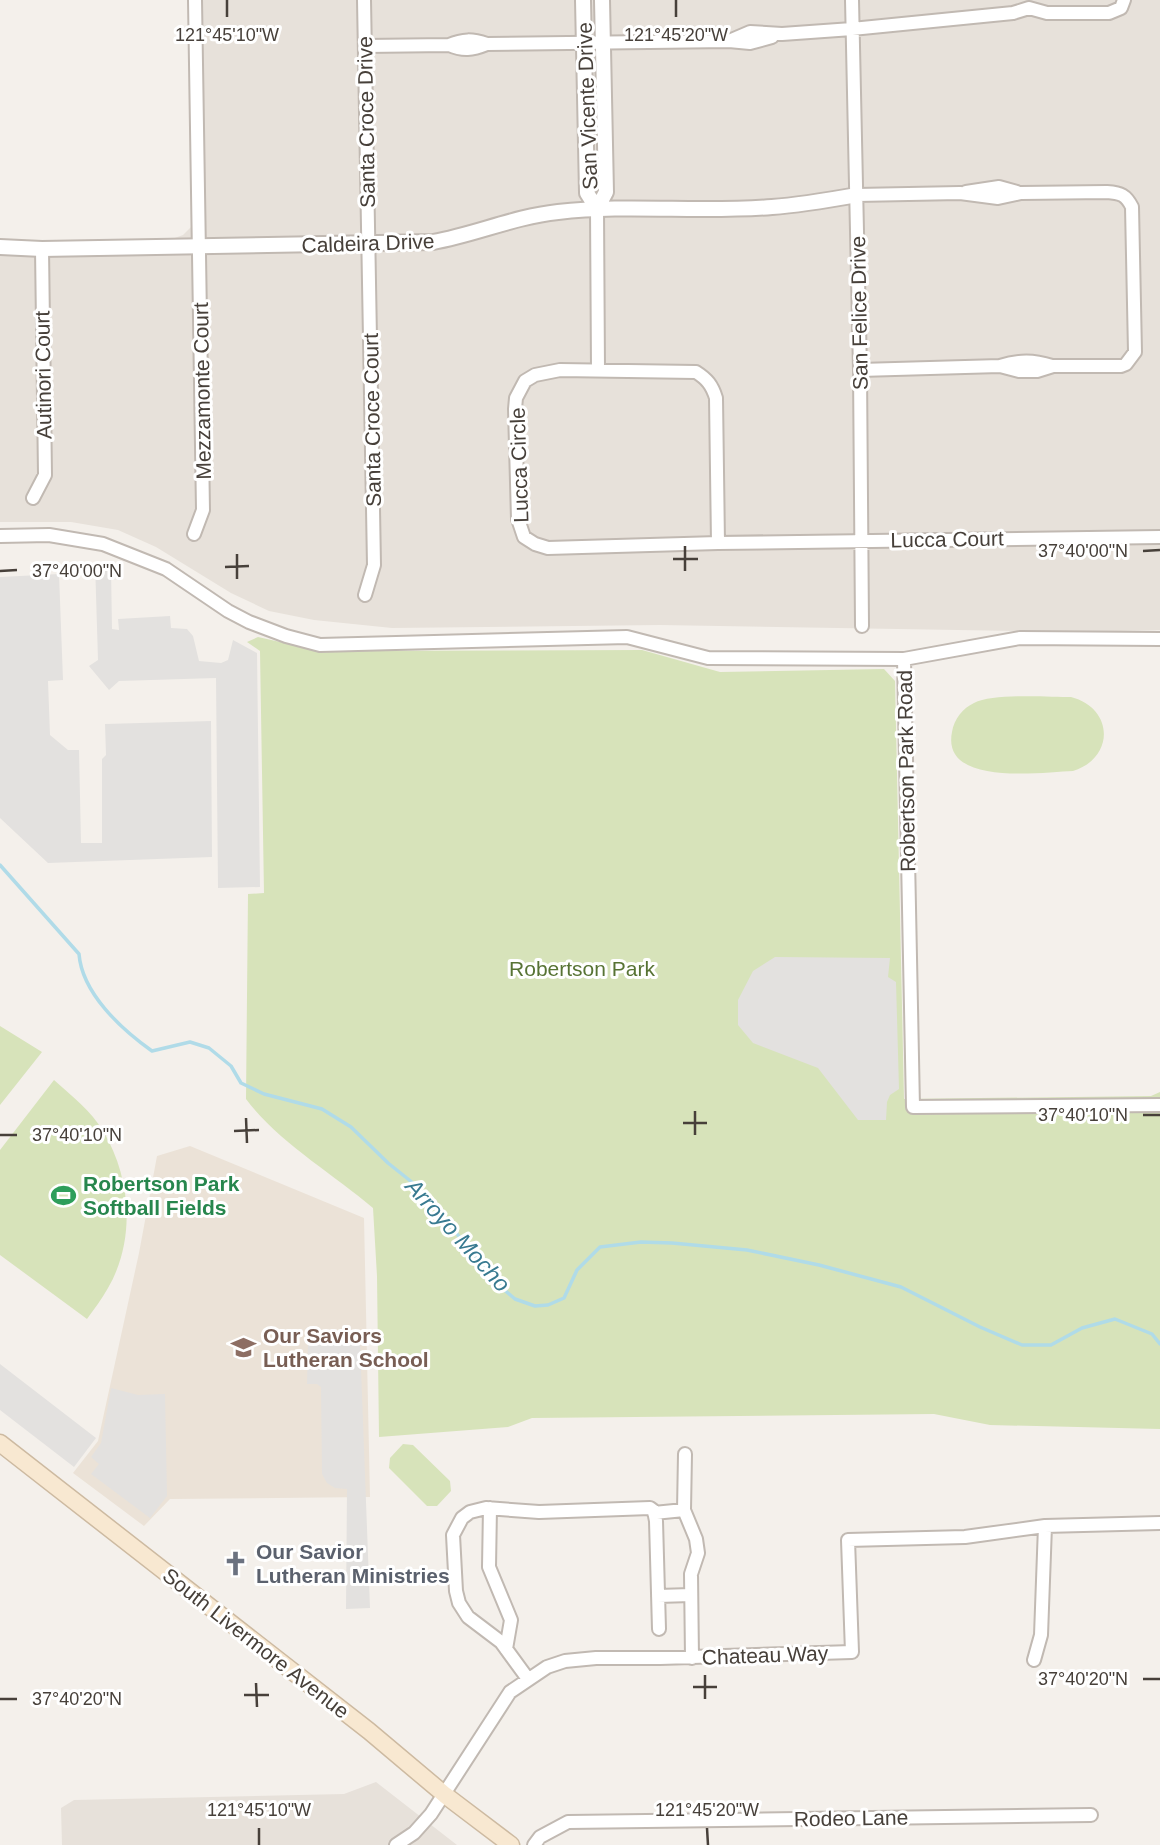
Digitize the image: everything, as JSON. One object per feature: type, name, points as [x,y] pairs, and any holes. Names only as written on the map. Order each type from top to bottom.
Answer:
[{"type":"main road","name":"South Livermore Avenue","points":[[0,1444],[362,1725],[445,1795],[511,1845]]},
{"type":"street","name":"Mezzamonte Court","points":[[194,534],[203,510],[195,0]]},
{"type":"street","name":"Santa Croce Drive","points":[[364,0],[369,245]]},
{"type":"street","name":"San Vicente Drive","points":[[583,0],[587,193],[597,209]]},
{"type":"street","name":"San Vicente Drive","points":[[597,209],[606,192],[602,0]]},
{"type":"street","name":"San Felice Drive","points":[[852,0],[862,626]]},
{"type":"street","points":[[365,46],[449,45],[460,50],[487,44],[729,41],[750,32],[782,34],[852,29],[1013,13],[1030,19],[1047,12],[1109,13],[1123,4]]},
{"type":"street","points":[[857,195],[960,193],[999,187],[1021,193],[1119,193],[1126,197],[1132,207],[1135,352],[1126,364],[1121,366],[1053,366],[1037,371],[1019,371],[1000,366],[860,370]]},
{"type":"street","name":"Caldeira Drive","points":[[0,247],[42,249],[433,242],[456,238],[519,217],[597,209],[770,208],[857,195]]},
{"type":"street","points":[[597,209],[598,370]]},
{"type":"street","name":"Santa Croce Court","points":[[365,595],[374,565],[369,245]]},
{"type":"street","name":"Autinori Court","points":[[33,498],[45,475],[42,249]]},
{"type":"street","name":"Lucca Circle","points":[[718,542],[716,398],[712,386],[696,372],[547,372],[535,375],[520,388],[515,409],[518,519],[524,537],[535,544],[548,548],[860,540]]},
{"type":"street","name":"Robertson Park Road","points":[[0,536],[49,535],[103,544],[166,569],[249,622],[320,645],[627,637],[708,657],[904,659],[913,1107],[1160,1105]]},
{"type":"street","name":"Lucca Court","points":[[860,540],[1160,537]]},
{"type":"street","points":[[904,659],[1020,638],[1160,639]]},
{"type":"street","points":[[685,1454],[684,1510],[693,1530],[698,1553],[691,1574],[692,1657]]},
{"type":"street","points":[[490,1508],[489,1567],[511,1620],[506,1649]]},
{"type":"street","points":[[528,1679],[494,1635],[463,1612],[456,1591],[453,1535],[462,1518],[470,1513],[490,1508],[575,1512],[650,1508],[656,1521],[659,1629]]},
{"type":"street","points":[[654,1513],[684,1510]]},
{"type":"street","name":"Chateau Way","points":[[396,1845],[414,1833],[445,1795],[510,1692],[547,1667],[565,1661],[596,1658],[852,1652],[848,1540],[965,1537],[1045,1526],[1160,1523]]},
{"type":"street","points":[[1034,1660],[1041,1635],[1045,1526]]},
{"type":"street","points":[[658,1596],[691,1595]]},
{"type":"street","name":"Rodeo Lane","points":[[534,1845],[540,1837],[568,1822],[1091,1815]]},
{"type":"shaded area","points":[[190,0],[1160,0],[1160,630],[1081,632],[660,625],[392,628],[314,620],[269,611],[231,593],[156,547],[118,530],[71,522],[0,522],[0,241],[172,239],[183,235],[191,227],[195,214],[190,115]]},
{"type":"shaded area","points":[[95,562],[111,569],[112,629],[119,630],[118,619],[170,616],[171,628],[187,629],[193,636],[199,661],[221,663],[228,660],[233,640],[257,653],[260,887],[218,888],[216,678],[119,681],[109,690],[89,666],[98,660]]},
{"type":"shaded area","points":[[59,574],[63,680],[48,681],[50,735],[68,750],[79,750],[81,843],[102,843],[102,759],[106,755],[105,724],[211,721],[212,857],[48,863],[0,818],[0,577]]},
{"type":"shaded area","points":[[775,957],[890,958],[888,977],[896,982],[899,1089],[890,1095],[887,1102],[886,1120],[858,1120],[818,1068],[753,1043],[738,1025],[738,1000],[753,971]]},
{"type":"shaded area","name":"Our Saviors Lutheran School","points":[[190,1146],[364,1218],[370,1497],[170,1499],[144,1526],[73,1473],[98,1441],[157,1156]]},
{"type":"shaded area","points":[[360,1342],[370,1608],[346,1609],[347,1489],[335,1488],[327,1483],[322,1474],[321,1387],[307,1384],[308,1343]]},
{"type":"shaded area","points":[[0,1364],[96,1438],[74,1467],[0,1410]]},
{"type":"shaded area","points":[[111,1388],[138,1395],[165,1394],[167,1496],[150,1518],[91,1474],[99,1464],[91,1457],[101,1443]]},
{"type":"shaded area","points":[[376,1782],[457,1845],[62,1845],[61,1808],[74,1800],[344,1794]]},
{"type":"green space","name":"Robertson Park","points":[[258,637],[320,651],[642,650],[720,672],[884,669],[895,681],[904,1099],[1151,1096],[1160,1092],[1160,1429],[990,1425],[934,1414],[532,1418],[508,1427],[379,1437],[377,1276],[373,1208],[289,1143],[246,1099],[248,894],[264,893],[260,651],[247,642]]},
{"type":"green space","points":[[1007,697],[1071,697],[1095,711],[1102,722],[1102,745],[1087,765],[1073,771],[1018,774],[997,772],[977,769],[962,761],[953,750],[952,732],[957,718],[974,703]]},
{"type":"green space","points":[[0,1026],[42,1052],[0,1105]]},
{"type":"green space","name":"Robertson Park Softball Fields","points":[[54,1080],[87,1110],[103,1131],[120,1168],[124,1188],[126,1229],[123,1250],[108,1288],[87,1319],[0,1255],[0,1150]]},
{"type":"green space","points":[[403,1444],[413,1445],[450,1481],[451,1491],[437,1506],[427,1506],[389,1468],[390,1458]]},
{"type":"waterway","name":"Arroyo Mocho","points":[[0,865],[79,954],[87,983],[95,996],[128,1032],[152,1051],[190,1042],[209,1048],[231,1066],[241,1083],[264,1094],[322,1109],[351,1127],[388,1163],[418,1187],[502,1288],[515,1299],[535,1306],[548,1305],[564,1298],[577,1270],[600,1247],[641,1242],[672,1243],[747,1250],[819,1265],[901,1287],[1022,1345],[1051,1345],[1082,1328],[1115,1319],[1152,1334],[1160,1344]]},
{"type":"place","name":"Robertson Park Softball Fields","points":[[63,1195]]},
{"type":"place","name":"Our Saviors Lutheran School","points":[[243,1347]]},
{"type":"place","name":"Our Savior Lutheran Ministries","points":[[236,1563]]}]
